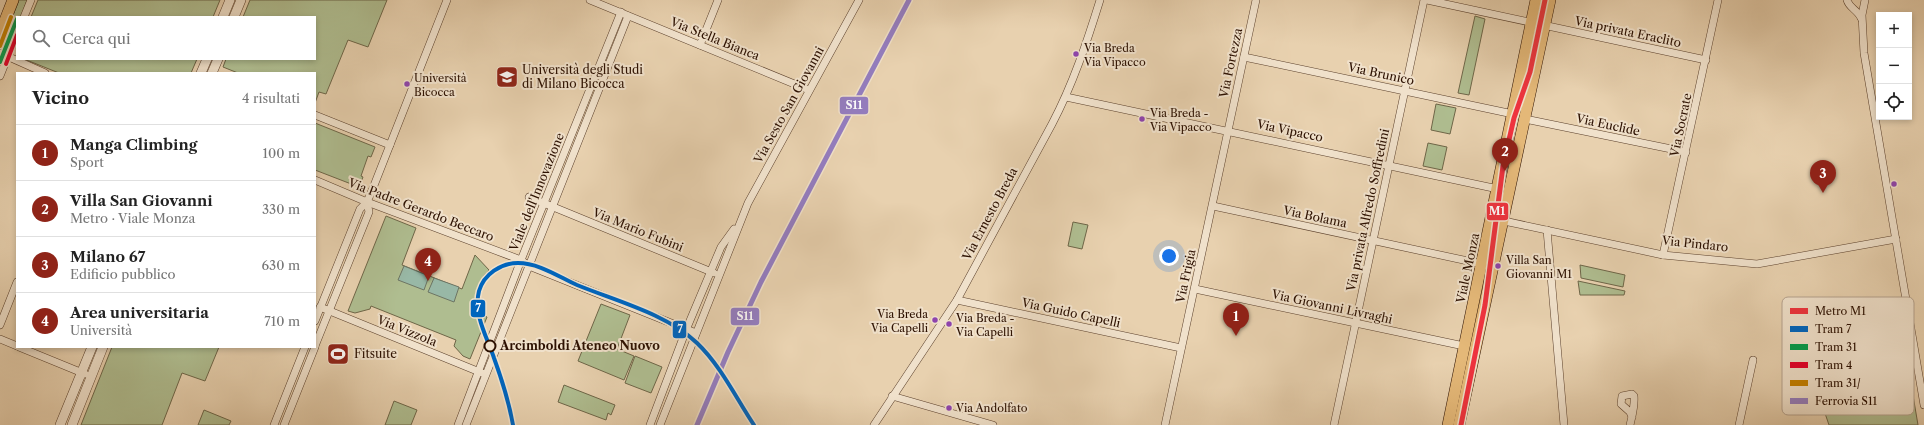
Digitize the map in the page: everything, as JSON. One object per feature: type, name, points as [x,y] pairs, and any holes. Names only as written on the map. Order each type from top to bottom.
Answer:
[{"type":"main road","points":[[0,33],[13,0]]},
{"type":"main road","name":"Viale Monza","points":[[1448,425],[1514,114],[1536,0]]},
{"type":"main road","name":"Viale Monza","points":[[1459,425],[1504,221],[1550,0]]},
{"type":"main road","name":"Via Vipacco","points":[[1498,189],[1509,192]]},
{"type":"main road","name":"Via Pindaro","points":[[1492,218],[1504,221]]},
{"type":"street","points":[[24,16],[31,0]]},
{"type":"street","points":[[223,16],[230,0]]},
{"type":"street","points":[[234,16],[241,0]]},
{"type":"street","points":[[316,318],[360,209],[367,202],[447,0]]},
{"type":"street","name":"Via Stella Bianca","points":[[590,0],[809,90]]},
{"type":"street","points":[[700,45],[718,0]]},
{"type":"street","name":"Via Sesto San Giovanni","points":[[660,425],[748,203],[859,0]]},
{"type":"street","name":"Via Ernesto Breda","points":[[874,425],[957,300],[1066,97],[1089,37],[1100,0]]},
{"type":"street","name":"Via Fortezza","points":[[1229,131],[1256,0]]},
{"type":"street","points":[[1426,0],[1545,25]]},
{"type":"street","name":"Via privata Alfredo Soffredini","points":[[1334,425],[1404,90],[1426,0]]},
{"type":"street","name":"Via Socrate","points":[[1663,254],[1718,0]]},
{"type":"street","points":[[1849,3],[1858,8],[1865,2]]},
{"type":"street","points":[[1865,2],[1862,20],[1864,52],[1906,297]]},
{"type":"street","points":[[1849,3],[1859,13],[1862,20]]},
{"type":"street","name":"Viale dell'Innovazione","points":[[466,425],[521,260],[621,12]]},
{"type":"street","name":"Viale dell'Innovazione","points":[[458,425],[529,266],[628,16]]},
{"type":"street","name":"Via privata Eraclito","points":[[1545,25],[1706,60]]},
{"type":"street","points":[[0,76],[16,36]]},
{"type":"street","points":[[0,54],[43,72]]},
{"type":"street","name":"Via Brunico","points":[[1244,57],[1514,114]]},
{"type":"street","points":[[202,71],[206,60]]},
{"type":"street","points":[[213,72],[218,60]]},
{"type":"street","name":"Via Vipacco","points":[[1066,97],[1498,189]]},
{"type":"street","points":[[316,115],[390,145]]},
{"type":"street","name":"Via Euclide","points":[[1525,119],[1686,152]]},
{"type":"street","name":"Via Frigia","points":[[1165,425],[1229,131]]},
{"type":"street","name":"Via Padre Gerardo Beccaro","points":[[316,180],[367,202],[521,260],[529,266],[696,333]]},
{"type":"street","name":"Via Mario Fubini","points":[[529,197],[711,271]]},
{"type":"street","points":[[316,344],[369,212],[367,202]]},
{"type":"street","name":"Via Bolama","points":[[1213,206],[1482,264]]},
{"type":"street","name":"Via Sesto San Giovanni","points":[[650,425],[686,330],[721,247],[740,221]]},
{"type":"street","name":"Via Pindaro","points":[[1504,221],[1663,254],[1761,264],[1896,239]]},
{"type":"street","points":[[1547,230],[1564,425]]},
{"type":"street","points":[[711,271],[715,273],[715,283]]},
{"type":"street","points":[[0,325],[16,285]]},
{"type":"street","name":"Via Giovanni Livraghi","points":[[1195,289],[1464,346]]},
{"type":"street","name":"Via Guido Capelli","points":[[957,300],[1181,348]]},
{"type":"street","name":"Via Vizzola","points":[[320,307],[482,374]]},
{"type":"street","points":[[0,339],[16,346]]},
{"type":"street","points":[[1914,346],[1924,405]]},
{"type":"street","points":[[21,348],[91,376]]},
{"type":"street","points":[[60,425],[92,348]]},
{"type":"street","points":[[72,425],[103,348]]},
{"type":"street","points":[[274,425],[305,348]]},
{"type":"street","points":[[284,425],[315,348]]},
{"type":"street","points":[[1739,425],[1753,360]]},
{"type":"street","points":[[892,396],[993,425]]},
{"type":"street","points":[[1630,425],[1632,417]]},
{"type":"shaded area","points":[[19,0],[27,0],[21,16],[16,16],[16,28],[11,41],[4,38]]},
{"type":"shaded area","points":[[38,0],[220,0],[213,16],[31,16]]},
{"type":"shaded area","points":[[250,0],[387,0],[368,47],[348,40],[326,94],[319,92],[316,100],[316,72],[236,72],[223,67],[226,60],[316,60],[316,16],[243,16]]},
{"type":"shaded area","points":[[1475,16],[1485,19],[1469,95],[1458,93]]},
{"type":"shaded area","points":[[26,60],[197,60],[191,72],[56,72]]},
{"type":"shaded area","points":[[1436,104],[1456,108],[1450,134],[1431,130]]},
{"type":"shaded area","points":[[316,123],[375,147],[371,157],[368,156],[359,187],[316,170]]},
{"type":"shaded area","points":[[1428,143],[1447,147],[1442,170],[1423,166]]},
{"type":"shaded area","points":[[386,216],[416,228],[402,265],[462,289],[475,255],[489,270],[481,279],[475,300],[476,312],[487,317],[470,359],[463,356],[454,346],[456,340],[371,306],[370,309],[355,313],[348,311]]},
{"type":"shaded area","points":[[1073,222],[1088,225],[1082,249],[1068,246]]},
{"type":"shaded area","points":[[1580,265],[1625,275],[1623,287],[1581,278]]},
{"type":"shaded area","points":[[404,266],[429,276],[424,290],[398,280]]},
{"type":"shaded area","points":[[434,278],[459,287],[454,302],[428,292]]},
{"type":"shaded area","points":[[1578,281],[1625,291],[1624,295],[1580,295]]},
{"type":"shaded area","points":[[601,304],[630,315],[617,349],[634,356],[624,380],[578,361]]},
{"type":"shaded area","points":[[112,348],[219,348],[205,381],[182,373],[162,425],[81,425]]},
{"type":"shaded area","points":[[635,356],[662,367],[651,393],[625,383]]},
{"type":"shaded area","points":[[564,385],[615,405],[611,415],[608,413],[606,420],[558,402]]},
{"type":"shaded area","points":[[394,401],[417,410],[411,425],[385,425]]},
{"type":"shaded area","points":[[1914,401],[1918,425],[1829,425],[1826,415],[1914,415]]},
{"type":"shaded area","points":[[204,410],[231,421],[229,425],[198,425]]},
{"type":"metro line","name":"M1","points":[[1461,425],[1485,305],[1503,166],[1514,118],[1530,72],[1545,0]]},
{"type":"tram line","name":"31/","points":[[0,46],[11,17]]},
{"type":"tram line","name":"31","points":[[0,62],[16,22]]},
{"type":"tram line","name":"4","points":[[6,64],[16,38]]},
{"type":"tram line","name":"7","points":[[513,425],[502,383],[479,317],[478,300],[481,285],[489,275],[500,267],[518,263],[534,265],[577,285],[640,309],[656,316],[685,333],[697,343],[714,362],[754,425]]},
{"type":"rail line","name":"S11","points":[[697,425],[728,352],[761,282],[909,0]]},
{"type":"place","name":"Via Breda Via Vipacco","points":[[1076,54]]},
{"type":"place","name":"Università degli Studi di Milano Bicocca","points":[[507,77]]},
{"type":"place","name":"Università Bicocca","points":[[407,84]]},
{"type":"place","name":"Via Breda - Via Vipacco","points":[[1142,119]]},
{"type":"place","name":"Villa San Giovanni","points":[[1505,171]]},
{"type":"place","name":"Milano 67","points":[[1823,193]]},
{"type":"place","name":"Villa San Giovanni M1","points":[[1498,266]]},
{"type":"place","name":"Area universitaria","points":[[428,281]]},
{"type":"place","name":"Via Breda Via Capelli","points":[[935,320]]},
{"type":"place","name":"Via Breda - Via Capelli","points":[[949,324]]},
{"type":"place","name":"Manga Climbing","points":[[1236,336]]},
{"type":"place","name":"Arcimboldi Ateneo Nuovo","points":[[490,346]]},
{"type":"place","name":"Fitsuite","points":[[338,354]]},
{"type":"place","name":"Via Andolfato","points":[[949,408]]}]
